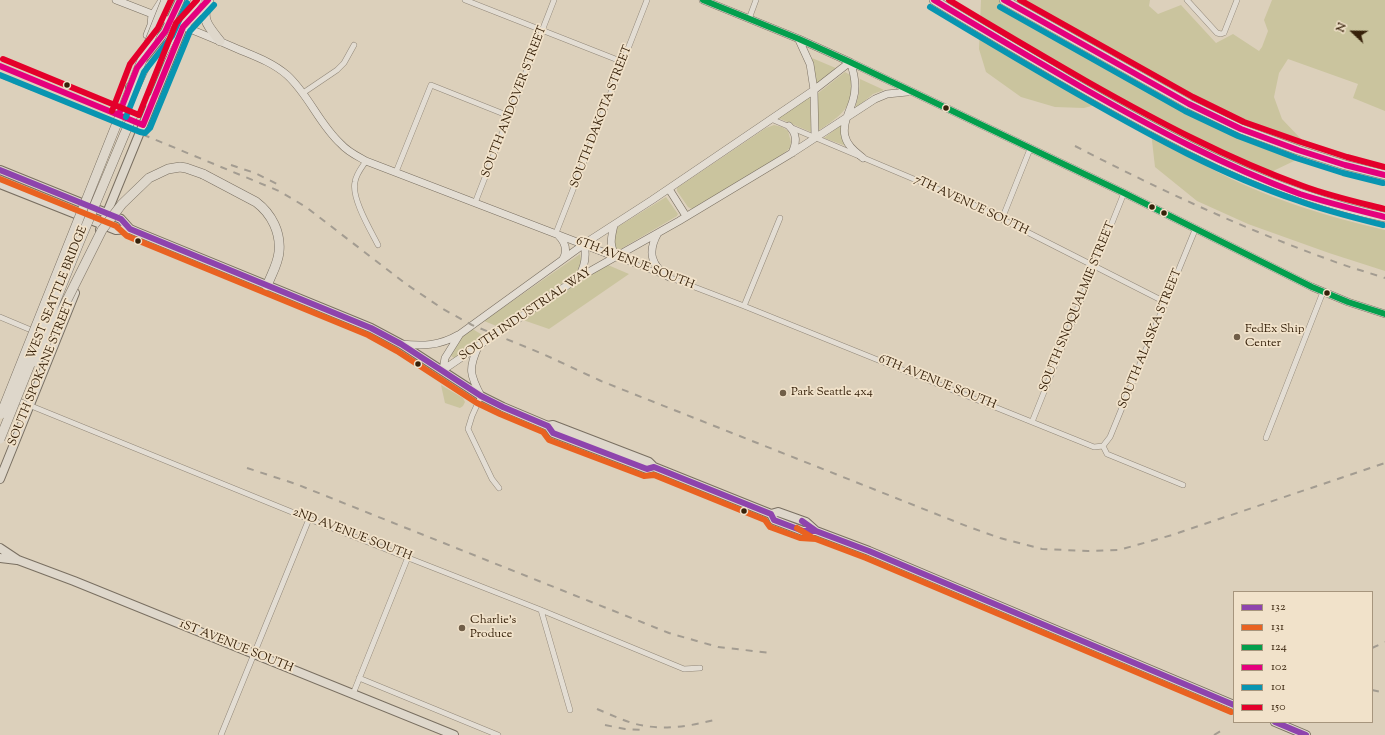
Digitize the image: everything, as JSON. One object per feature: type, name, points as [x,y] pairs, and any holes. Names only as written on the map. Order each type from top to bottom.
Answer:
[{"type":"highway","name":"WEST SEATTLE BRIDGE","points":[[0,417],[156,16],[166,0]]},
{"type":"highway","points":[[156,16],[170,5],[172,0]]},
{"type":"highway","name":"WEST SEATTLE BRIDGE","points":[[0,439],[68,269],[116,154],[151,76],[175,30],[197,0]]},
{"type":"highway","points":[[167,46],[202,0]]},
{"type":"highway","points":[[183,27],[209,0]]},
{"type":"highway","points":[[209,0],[204,18],[209,28],[220,41]]},
{"type":"highway","points":[[934,0],[1142,122],[1212,157],[1251,175],[1288,189],[1331,203],[1385,217]]},
{"type":"highway","points":[[1004,0],[1189,104],[1241,129],[1298,150],[1345,165],[1385,175]]},
{"type":"highway","points":[[0,446],[7,434],[34,367],[94,245],[109,219],[122,204],[143,182],[156,174],[168,169],[180,167],[203,174],[262,206],[273,220],[278,238],[279,253],[267,286]]},
{"type":"main road","points":[[0,406],[137,68],[160,39],[171,21],[180,0]]},
{"type":"main road","name":"SOUTH SPOKANE STREET","points":[[0,479],[193,0]]},
{"type":"main road","points":[[130,86],[130,96],[135,102],[143,104],[154,98]]},
{"type":"main road","points":[[0,170],[121,219],[130,229],[371,328],[401,344],[481,396],[503,407],[548,426],[553,425],[649,462],[654,467],[771,514],[774,520],[802,532],[816,531],[869,551],[1233,705]]},
{"type":"main road","points":[[0,184],[116,230],[130,229]]},
{"type":"main road","points":[[31,330],[56,340]]},
{"type":"main road","points":[[22,351],[48,360]]},
{"type":"main road","points":[[548,426],[553,433],[620,460],[647,469],[654,467]]},
{"type":"main road","points":[[570,439],[573,437],[600,447],[605,444]]},
{"type":"main road","name":"1ST AVENUE SOUTH","points":[[0,548],[18,560]]},
{"type":"main road","name":"1ST AVENUE SOUTH","points":[[0,558],[18,560],[74,580],[454,735]]},
{"type":"main road","points":[[1277,723],[1306,735]]},
{"type":"street","name":"6TH AVENUE SOUTH","points":[[116,0],[252,54],[274,66],[290,78],[303,93],[325,127],[340,144],[348,151],[366,161],[744,306],[1094,447],[1103,446]]},
{"type":"street","points":[[137,68],[143,45],[156,16],[161,0]]},
{"type":"street","points":[[465,0],[623,62]]},
{"type":"street","name":"SOUTH ANDOVER STREET","points":[[475,203],[554,0]]},
{"type":"street","name":"SOUTH DAKOTA STREET","points":[[556,233],[647,0]]},
{"type":"street","points":[[703,0],[799,39],[850,62],[1124,193],[1195,230],[1324,292],[1385,314]]},
{"type":"street","points":[[749,19],[756,0]]},
{"type":"street","points":[[1187,0],[1218,33],[1221,34],[1224,33],[1237,0]]},
{"type":"street","points":[[799,39],[810,64],[814,90],[815,138]]},
{"type":"street","points":[[303,93],[337,70],[344,63],[354,45]]},
{"type":"street","points":[[850,62],[854,73],[855,86],[854,98],[844,127],[845,136],[848,143],[863,158]]},
{"type":"street","name":"SOUTH INDUSTRIAL WAY","points":[[443,370],[445,358],[460,334],[584,244],[814,90],[850,62]]},
{"type":"street","points":[[396,172],[431,85],[509,116]]},
{"type":"street","name":"SOUTH INDUSTRIAL WAY","points":[[443,370],[578,278],[792,153],[874,99],[887,94],[910,92]]},
{"type":"street","name":"7TH AVENUE SOUTH","points":[[771,119],[966,201],[1166,302]]},
{"type":"street","points":[[789,126],[796,136],[796,146],[792,153]]},
{"type":"street","points":[[1002,219],[1030,148]]},
{"type":"street","points":[[366,161],[358,173],[354,188],[357,201],[378,245]]},
{"type":"street","points":[[669,188],[686,216]]},
{"type":"street","name":"SOUTH SNOQUALMIE STREET","points":[[1032,422],[1124,193]]},
{"type":"street","points":[[744,306],[780,218]]},
{"type":"street","points":[[614,225],[611,243],[616,257]]},
{"type":"street","name":"SOUTH ALASKA STREET","points":[[1103,446],[1110,437],[1195,230]]},
{"type":"street","points":[[658,232],[653,244],[652,257],[661,272],[669,277]]},
{"type":"street","points":[[556,233],[566,248],[566,253],[562,260]]},
{"type":"street","points":[[578,278],[584,267],[584,244]]},
{"type":"street","points":[[1266,438],[1324,292]]},
{"type":"street","points":[[0,317],[31,330]]},
{"type":"street","points":[[401,344],[426,346],[446,341],[460,334]]},
{"type":"street","points":[[478,346],[472,358],[472,372],[473,379],[481,396],[472,416],[468,430],[492,480],[500,488]]},
{"type":"street","name":"2ND AVENUE SOUTH","points":[[4,395],[309,519],[541,610],[684,669],[700,668]]},
{"type":"street","points":[[1103,446],[1107,454],[1183,485]]},
{"type":"street","points":[[222,735],[309,519]]},
{"type":"street","points":[[353,694],[408,557]]},
{"type":"street","points":[[541,610],[570,710]]},
{"type":"street","points":[[359,678],[498,735]]},
{"type":"shaded area","points":[[981,0],[1150,0],[1149,6],[1158,14],[1181,5],[1216,43],[1233,34],[1259,51],[1268,31],[1264,20],[1272,0],[1385,0],[1385,111],[1353,98],[1358,84],[1288,59],[1279,73],[1274,97],[1282,119],[1301,139],[1294,161],[1271,172],[1208,167],[1250,188],[1294,204],[1317,212],[1385,230],[1385,271],[1248,224],[1197,201],[1155,167],[1150,123],[1110,101],[1084,108],[1055,107],[1021,97],[986,72],[979,49]]},
{"type":"shaded area","points":[[812,58],[838,69],[815,87]]},
{"type":"shaded area","points":[[845,72],[850,75],[852,83],[849,102],[846,108],[836,119],[818,131],[817,94]]},
{"type":"shaded area","points":[[860,79],[884,90],[873,94],[855,109],[859,93]]},
{"type":"shaded area","points":[[810,96],[811,132],[778,118]]},
{"type":"shaded area","points":[[774,125],[782,127],[788,131],[791,142],[790,148],[776,160],[692,209],[688,207],[677,191],[677,188],[766,128]]},
{"type":"shaded area","points":[[841,125],[842,137],[846,146],[824,138]]},
{"type":"shaded area","points":[[666,197],[678,214],[677,216],[619,250],[614,248],[613,240],[616,228]]},
{"type":"shaded area","points":[[580,254],[580,266],[573,276],[499,327],[484,321]]},
{"type":"shaded area","points":[[608,265],[629,274],[549,329],[523,320],[587,277]]},
{"type":"shaded area","points":[[471,328],[484,336],[454,358],[450,355],[456,343]]},
{"type":"shaded area","points":[[441,385],[463,398],[465,402],[463,406],[460,408],[445,403]]},
{"type":"railway","points":[[0,77],[279,191],[306,207],[406,284],[443,309],[472,325],[543,354],[601,381],[1000,538],[1042,549],[1088,551],[1119,550],[1172,535],[1385,463]]},
{"type":"railway","points":[[1075,146],[1169,193],[1265,235],[1337,263],[1385,278]]},
{"type":"railway","points":[[231,165],[255,173],[281,186]]},
{"type":"railway","points":[[247,468],[296,484],[669,633],[718,647],[771,653]]},
{"type":"railway","points":[[1373,648],[1385,642]]},
{"type":"railway","points":[[1373,690],[1385,693]]},
{"type":"railway","points":[[597,709],[632,723],[652,727],[694,725],[714,720]]},
{"type":"railway","points":[[605,725],[625,729],[645,730]]},
{"type":"railway","points":[[1214,735],[1224,729]]},
{"type":"transit line","name":"150","points":[[112,111],[130,64],[158,28],[171,0]]},
{"type":"transit line","name":"102","points":[[119,114],[137,68],[165,32],[180,0]]},
{"type":"transit line","name":"150","points":[[3,59],[139,115],[176,23],[197,0]]},
{"type":"transit line","name":"102","points":[[0,66],[143,125],[183,27],[208,0]]},
{"type":"transit line","name":"124","points":[[703,0],[799,39],[850,62],[1124,193],[1312,287],[1348,302],[1385,314]]},
{"type":"transit line","name":"102","points":[[934,0],[1109,103],[1216,159],[1300,194],[1385,217]]},
{"type":"transit line","name":"150","points":[[949,0],[1035,52],[1114,97],[1220,152],[1313,190],[1385,209]]},
{"type":"transit line","name":"102","points":[[1004,0],[1189,104],[1241,129],[1298,150],[1345,165],[1385,175]]},
{"type":"transit line","name":"150","points":[[1020,0],[1193,97],[1244,122],[1347,157],[1385,167]]},
{"type":"transit line","name":"101","points":[[126,117],[144,72],[172,36],[187,3]]},
{"type":"transit line","name":"101","points":[[0,75],[145,133],[150,128],[190,31],[214,5]]},
{"type":"transit line","name":"101","points":[[930,7],[1107,111],[1187,154],[1270,191],[1309,205],[1383,225]]},
{"type":"transit line","name":"101","points":[[1000,7],[1185,111],[1238,136],[1296,158],[1343,173],[1383,183]]},
{"type":"transit line","name":"132","points":[[0,170],[121,219],[130,229],[371,328],[401,344],[481,396],[548,426],[553,433],[647,469],[654,467],[771,514],[774,520],[803,531],[816,531]]},
{"type":"transit line","name":"131","points":[[0,179],[116,226],[127,236],[368,335],[397,351],[477,403],[543,432],[549,440],[644,476],[654,475],[765,520],[770,527],[800,538],[816,539]]},
{"type":"transit line","name":"132","points":[[802,521],[816,531],[869,551],[1233,705]]},
{"type":"transit line","name":"131","points":[[797,528],[813,538],[866,558],[1231,712]]},
{"type":"transit line","name":"132","points":[[1277,723],[1306,735]]},
{"type":"place","name":"FedEx Ship Center","points":[[1237,337]]},
{"type":"place","name":"Park Seattle 4x4","points":[[783,393]]},
{"type":"place","name":"Charlie's Produce","points":[[462,628]]}]
